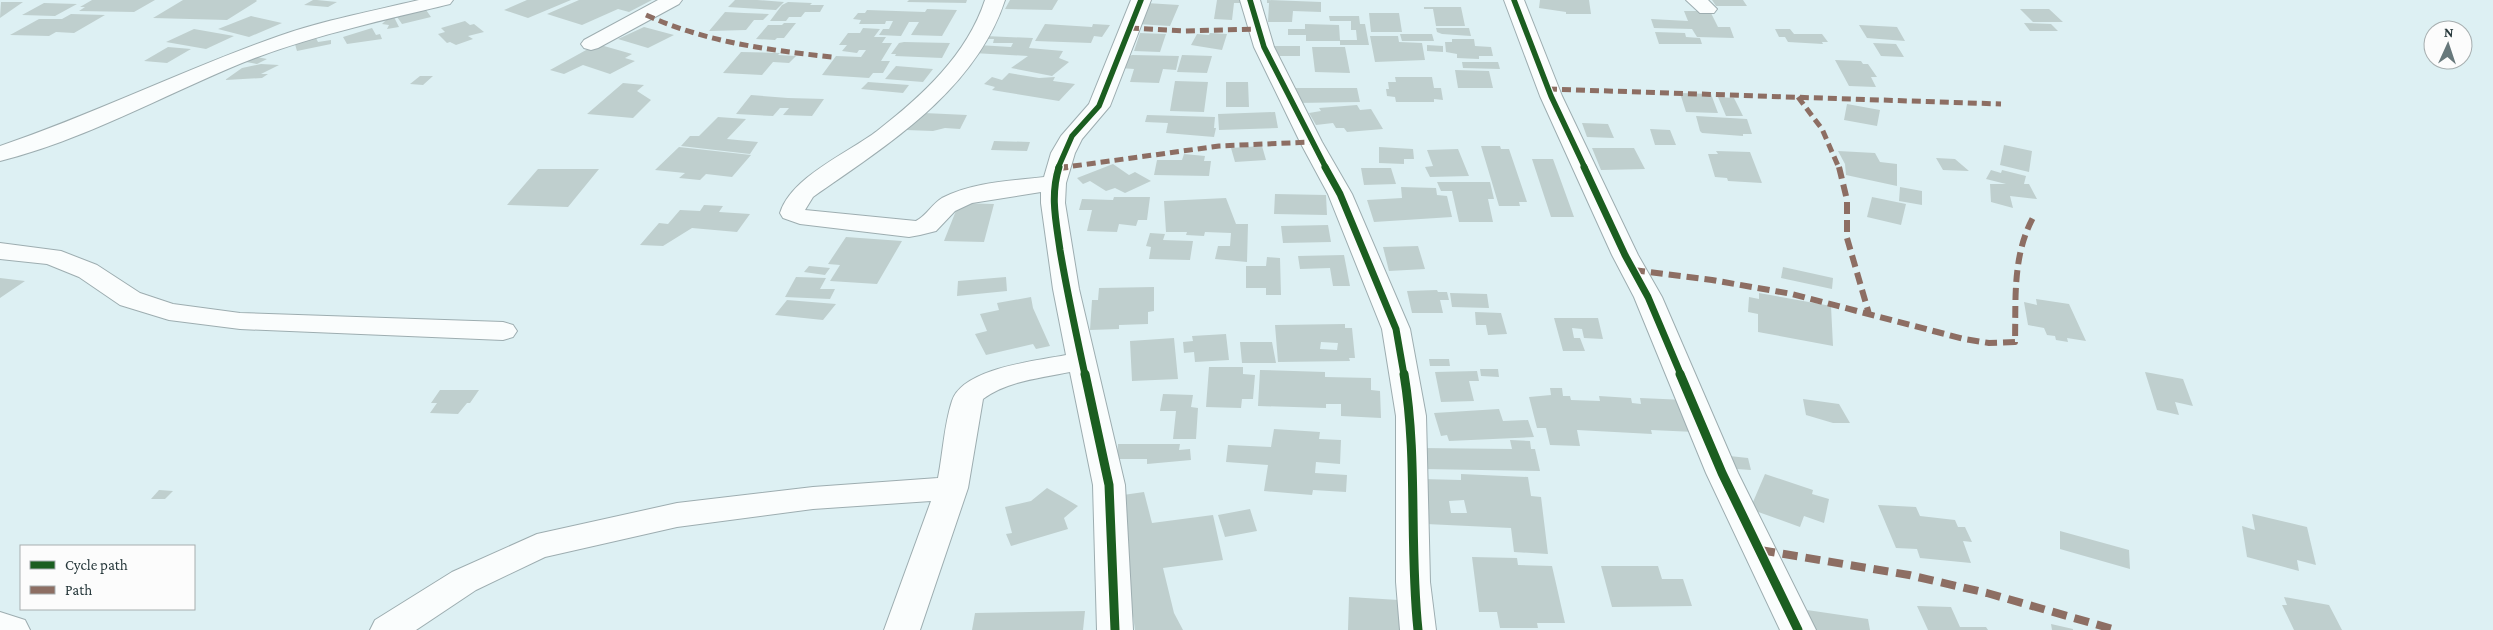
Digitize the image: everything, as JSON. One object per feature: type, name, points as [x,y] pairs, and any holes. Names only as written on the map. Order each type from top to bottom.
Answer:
[{"type":"street","points":[[0,154],[62,133],[235,59],[289,39],[443,0]]},
{"type":"street","points":[[591,44],[672,0]]},
{"type":"street","points":[[995,0],[989,18],[963,61],[944,85],[885,136],[804,192],[795,203],[792,213],[800,217],[909,230],[922,229],[930,225],[953,202],[1001,191],[1054,183]]},
{"type":"street","points":[[1115,630],[1109,485],[1100,435],[1081,362],[1057,230],[1054,183],[1063,153],[1072,136],[1099,106],[1141,0]]},
{"type":"street","points":[[1250,0],[1264,47],[1311,142],[1340,194],[1396,329],[1410,416],[1414,582],[1418,630]]},
{"type":"street","points":[[1514,0],[1551,96],[1625,255],[1648,297],[1722,473],[1798,630]]},
{"type":"street","points":[[0,251],[52,257],[88,272],[130,299],[168,312],[240,320],[503,331]]},
{"type":"street","points":[[902,630],[952,488],[967,402],[971,393],[981,386],[1005,379],[1081,362]]},
{"type":"street","points":[[388,630],[464,581],[537,546],[677,515],[813,498],[952,488]]},
{"type":"street","points":[[0,626],[12,630]]},
{"type":"building","points":[[92,0],[155,0],[134,12],[79,11],[85,7],[80,7]]},
{"type":"building","points":[[183,0],[257,1],[227,20],[153,18]]},
{"type":"building","points":[[313,0],[337,2],[328,7],[304,5]]},
{"type":"building","points":[[527,0],[571,0],[528,18],[504,10]]},
{"type":"building","points":[[579,0],[652,0],[629,12],[618,9],[582,25],[547,14]]},
{"type":"building","points":[[735,0],[784,2],[776,10],[728,7]]},
{"type":"building","points":[[909,0],[967,0],[966,3],[907,2]]},
{"type":"building","points":[[1010,0],[1058,0],[1052,10],[1005,9]]},
{"type":"building","points":[[1217,0],[1241,0],[1240,3],[1234,3],[1232,20],[1214,19]]},
{"type":"building","points":[[1267,0],[1321,2],[1321,12],[1293,11],[1292,22],[1268,22],[1269,3],[1267,3]]},
{"type":"building","points":[[1540,0],[1589,0],[1591,14],[1566,14],[1566,12],[1539,8]]},
{"type":"building","points":[[1712,0],[1743,0],[1747,6],[1716,6]]},
{"type":"building","points":[[1,2],[23,2],[0,18]]},
{"type":"building","points":[[788,2],[824,5],[820,12],[805,12],[801,17],[789,17],[786,21],[770,21],[782,5]]},
{"type":"building","points":[[44,3],[77,4],[55,16],[22,15]]},
{"type":"building","points":[[1146,3],[1179,5],[1170,26],[1137,24]]},
{"type":"building","points":[[424,7],[431,17],[402,24],[395,14]]},
{"type":"building","points":[[1424,7],[1461,7],[1465,26],[1436,26],[1433,9],[1424,9]]},
{"type":"building","points":[[927,9],[957,10],[942,36],[911,35],[919,22],[909,22],[901,36],[879,35],[883,29],[889,29],[893,21],[886,21],[885,24],[859,24],[861,20],[853,19],[858,13],[865,13],[867,10],[925,12]]},
{"type":"building","points":[[2020,9],[2049,9],[2063,22],[2033,22]]},
{"type":"building","points":[[1684,11],[1710,11],[1718,27],[1730,27],[1734,38],[1697,37],[1692,29],[1654,28],[1651,19],[1688,21]]},
{"type":"building","points":[[725,12],[769,14],[763,20],[754,20],[746,30],[709,31]]},
{"type":"building","points":[[1369,13],[1399,13],[1402,32],[1371,32]]},
{"type":"building","points":[[71,14],[105,15],[74,33],[56,32],[49,36],[10,35],[39,19],[62,19]]},
{"type":"building","points":[[251,16],[282,23],[249,37],[218,29]]},
{"type":"building","points":[[1329,16],[1359,16],[1360,24],[1365,24],[1369,45],[1340,45],[1340,41],[1306,41],[1306,35],[1288,35],[1288,29],[1305,29],[1305,24],[1339,25],[1340,40],[1357,40],[1356,30],[1351,30],[1351,21],[1330,21]]},
{"type":"building","points":[[394,17],[399,27],[387,29],[389,25],[382,24],[387,19]]},
{"type":"building","points":[[465,21],[470,25],[474,24],[484,32],[468,36],[473,39],[456,45],[450,42],[447,43],[438,34],[445,32],[441,28]]},
{"type":"building","points":[[784,23],[796,23],[784,38],[777,38],[775,40],[756,39],[768,25],[782,25]]},
{"type":"building","points":[[2024,23],[2051,24],[2058,31],[2030,31]]},
{"type":"building","points":[[1045,24],[1092,27],[1093,24],[1110,25],[1102,37],[1094,36],[1091,43],[1035,41]]},
{"type":"building","points":[[1859,25],[1897,27],[1905,41],[1867,38]]},
{"type":"building","points":[[644,27],[674,35],[648,48],[618,39]]},
{"type":"building","points":[[372,28],[376,35],[380,34],[382,39],[347,44],[343,37]]},
{"type":"building","points":[[863,28],[880,29],[874,37],[886,37],[882,43],[892,43],[881,61],[890,61],[883,73],[873,73],[869,78],[822,75],[836,56],[861,57],[866,50],[859,50],[857,53],[842,51],[847,45],[839,45],[848,33],[860,33]]},
{"type":"building","points":[[1436,28],[1469,28],[1471,36],[1442,34],[1437,32]]},
{"type":"building","points":[[194,29],[234,36],[206,49],[166,42]]},
{"type":"building","points":[[1775,29],[1790,29],[1794,34],[1822,34],[1828,42],[1822,42],[1823,44],[1788,42],[1785,37],[1779,37]]},
{"type":"building","points":[[1655,32],[1685,33],[1686,37],[1700,38],[1702,44],[1659,44]]},
{"type":"building","points":[[1140,33],[1166,34],[1160,52],[1134,51]]},
{"type":"building","points":[[1210,33],[1227,34],[1222,50],[1191,45],[1197,34],[1209,35]]},
{"type":"building","points":[[1400,34],[1432,34],[1434,41],[1402,41]]},
{"type":"building","points":[[315,36],[318,42],[331,40],[331,44],[297,51],[294,41]]},
{"type":"building","points":[[985,36],[1033,38],[1029,48],[1063,51],[1059,58],[1069,62],[1052,76],[1011,68],[1028,56],[973,53],[978,45],[1011,47],[1013,43],[993,43],[994,39],[984,39]]},
{"type":"building","points":[[1370,36],[1398,36],[1399,42],[1422,43],[1425,60],[1375,62]]},
{"type":"building","points":[[1452,39],[1474,39],[1475,46],[1491,47],[1493,56],[1479,56],[1479,59],[1457,58],[1457,54],[1446,52],[1445,42],[1452,42]]},
{"type":"building","points":[[899,43],[950,43],[942,58],[895,56],[896,54],[891,54]]},
{"type":"building","points":[[1873,43],[1896,44],[1904,57],[1881,56]]},
{"type":"building","points":[[597,44],[632,54],[625,58],[635,61],[610,74],[583,65],[564,74],[550,70]]},
{"type":"building","points":[[1427,45],[1443,46],[1443,52],[1427,51]]},
{"type":"building","points":[[1273,46],[1300,46],[1300,56],[1272,56]]},
{"type":"building","points":[[168,47],[191,49],[167,63],[144,61]]},
{"type":"building","points":[[1312,47],[1345,47],[1350,73],[1315,72]]},
{"type":"building","points":[[741,52],[780,53],[778,55],[796,56],[789,63],[773,62],[762,75],[723,73]]},
{"type":"building","points":[[246,55],[267,59],[257,64],[235,60]]},
{"type":"building","points":[[1132,55],[1179,56],[1176,70],[1163,69],[1159,83],[1130,82],[1134,69],[1120,68],[1123,59]]},
{"type":"building","points":[[1182,55],[1212,56],[1207,73],[1177,72]]},
{"type":"building","points":[[1835,60],[1861,61],[1863,64],[1868,64],[1877,77],[1871,77],[1876,87],[1849,86]]},
{"type":"building","points":[[1462,62],[1498,62],[1500,69],[1463,68]]},
{"type":"building","points":[[261,64],[279,65],[261,74],[268,74],[262,78],[225,80],[242,68]]},
{"type":"building","points":[[896,66],[933,69],[923,82],[885,79]]},
{"type":"building","points":[[1455,70],[1489,71],[1493,88],[1458,88]]},
{"type":"building","points":[[1009,73],[1039,78],[1055,77],[1053,81],[1075,84],[1059,101],[992,90],[995,87],[984,84],[992,77],[1002,80]]},
{"type":"building","points":[[420,76],[433,76],[423,85],[410,84]]},
{"type":"building","points":[[1395,77],[1432,77],[1434,88],[1441,88],[1443,100],[1434,99],[1434,102],[1396,102],[1395,97],[1387,96],[1386,89],[1389,89],[1388,82],[1396,82]]},
{"type":"building","points":[[1175,81],[1208,82],[1204,112],[1170,111]]},
{"type":"building","points":[[868,82],[909,85],[903,93],[861,89]]},
{"type":"building","points":[[1226,82],[1248,82],[1249,107],[1226,107]]},
{"type":"building","points":[[623,83],[644,85],[637,91],[651,100],[633,118],[587,114]]},
{"type":"building","points":[[1295,88],[1357,88],[1360,102],[1296,103]]},
{"type":"building","points":[[1680,93],[1711,94],[1718,113],[1686,112]]},
{"type":"building","points":[[751,95],[824,99],[812,116],[783,115],[789,108],[780,108],[773,116],[736,114]]},
{"type":"building","points":[[1718,97],[1734,98],[1743,116],[1726,116]]},
{"type":"building","points":[[1847,104],[1880,110],[1877,126],[1844,120]]},
{"type":"building","points":[[1357,105],[1360,110],[1371,109],[1383,129],[1347,132],[1344,128],[1336,128],[1333,123],[1316,125],[1309,113],[1321,111],[1319,108]]},
{"type":"building","points":[[1275,112],[1278,128],[1219,130],[1218,114]]},
{"type":"building","points":[[924,113],[967,115],[960,129],[906,130],[912,119],[920,119]]},
{"type":"building","points":[[1147,115],[1215,117],[1214,128],[1216,128],[1214,137],[1166,133],[1168,123],[1145,122]]},
{"type":"building","points":[[1696,116],[1747,119],[1752,134],[1743,134],[1743,136],[1702,133]]},
{"type":"building","points":[[718,117],[746,119],[727,139],[758,142],[750,154],[681,146],[690,136],[699,136]]},
{"type":"building","points":[[1582,123],[1608,124],[1614,138],[1587,137]]},
{"type":"building","points":[[1650,129],[1670,130],[1676,145],[1655,145]]},
{"type":"building","points":[[994,141],[1030,142],[1027,151],[991,150]]},
{"type":"building","points":[[2004,145],[2032,151],[2029,172],[2000,165]]},
{"type":"building","points":[[1262,146],[1266,160],[1235,162],[1231,148]]},
{"type":"building","points":[[1481,146],[1500,146],[1501,149],[1509,149],[1527,202],[1519,202],[1520,206],[1499,206]]},
{"type":"building","points":[[679,147],[751,155],[732,177],[706,174],[700,180],[679,178],[685,173],[655,170]]},
{"type":"building","points":[[1379,147],[1413,149],[1414,159],[1404,159],[1404,164],[1379,163]]},
{"type":"building","points":[[1592,148],[1634,148],[1645,169],[1601,170]]},
{"type":"building","points":[[1458,149],[1469,176],[1430,177],[1425,167],[1433,166],[1427,150]]},
{"type":"building","points":[[1716,151],[1750,152],[1762,183],[1728,181],[1727,178],[1715,177],[1708,154],[1718,154]]},
{"type":"building","points":[[1838,151],[1875,153],[1880,162],[1897,164],[1897,186],[1846,175],[1845,164]]},
{"type":"building","points":[[1184,154],[1205,156],[1204,161],[1211,161],[1209,176],[1154,175],[1157,160],[1182,160]]},
{"type":"building","points":[[1936,158],[1955,159],[1969,171],[1943,170]]},
{"type":"building","points":[[1532,159],[1553,159],[1574,217],[1551,217]]},
{"type":"building","points":[[1113,164],[1129,175],[1135,172],[1151,181],[1125,193],[1115,188],[1106,191],[1090,181],[1083,184],[1077,178]]},
{"type":"building","points":[[1361,168],[1391,168],[1396,184],[1364,185]]},
{"type":"building","points":[[538,169],[599,169],[568,207],[507,205]]},
{"type":"building","points":[[1991,170],[2001,173],[2002,170],[2026,176],[2024,184],[2029,184],[2037,199],[2010,196],[2013,208],[1991,202],[1990,184],[2006,184],[1986,179]]},
{"type":"building","points":[[1437,182],[1490,182],[1494,199],[1488,199],[1493,222],[1459,222],[1452,191],[1441,191]]},
{"type":"building","points":[[1401,187],[1436,188],[1437,195],[1447,196],[1452,217],[1374,222],[1367,200],[1402,198]]},
{"type":"building","points":[[1900,187],[1922,191],[1922,205],[1899,201]]},
{"type":"building","points":[[1275,194],[1326,195],[1327,215],[1274,214]]},
{"type":"building","points":[[1114,197],[1150,197],[1147,220],[1138,220],[1136,226],[1119,224],[1117,232],[1087,231],[1092,210],[1079,210],[1082,199],[1113,200]]},
{"type":"building","points":[[1872,197],[1906,204],[1901,225],[1867,217]]},
{"type":"building","points":[[1226,198],[1236,224],[1248,224],[1247,262],[1215,259],[1218,246],[1230,246],[1231,233],[1205,232],[1204,236],[1186,235],[1187,232],[1166,232],[1164,201]]},
{"type":"building","points":[[959,203],[994,204],[984,242],[944,241]]},
{"type":"building","points":[[704,205],[723,206],[719,212],[750,214],[737,232],[692,228],[663,246],[640,245],[659,223],[668,224],[680,210],[700,211]]},
{"type":"building","points":[[1328,225],[1331,242],[1283,243],[1281,226]]},
{"type":"building","points":[[1150,233],[1165,234],[1163,240],[1193,241],[1190,260],[1149,259],[1151,247],[1146,246]]},
{"type":"building","points":[[846,237],[902,241],[877,284],[830,281],[840,265],[828,264]]},
{"type":"building","points":[[1418,246],[1425,269],[1389,271],[1383,247]]},
{"type":"building","points":[[1344,255],[1350,286],[1333,286],[1330,268],[1300,269],[1298,256]]},
{"type":"building","points":[[1267,257],[1280,258],[1281,295],[1266,295],[1266,288],[1246,288],[1246,266],[1266,266]]},
{"type":"building","points":[[809,266],[830,268],[825,275],[804,272]]},
{"type":"building","points":[[1783,267],[1833,278],[1832,289],[1781,278]]},
{"type":"building","points":[[796,277],[826,278],[820,289],[835,289],[830,299],[785,297]]},
{"type":"building","points":[[1006,277],[1007,291],[957,296],[958,281]]},
{"type":"building","points":[[0,278],[25,281],[0,298]]},
{"type":"building","points":[[1154,287],[1154,311],[1148,312],[1148,324],[1119,325],[1119,329],[1090,330],[1092,300],[1098,300],[1099,288]]},
{"type":"building","points":[[1437,290],[1438,292],[1447,292],[1449,300],[1440,300],[1443,313],[1412,313],[1407,291]]},
{"type":"building","points":[[1450,293],[1487,294],[1489,308],[1452,307]]},
{"type":"building","points":[[1759,293],[1831,306],[1833,346],[1758,332],[1758,314],[1748,312],[1749,297],[1759,299]]},
{"type":"building","points":[[1031,297],[1033,308],[1050,346],[1036,349],[1033,344],[986,355],[975,334],[987,331],[980,314],[999,310],[997,303]]},
{"type":"building","points":[[2036,299],[2069,304],[2086,341],[2067,338],[2068,342],[2056,340],[2055,336],[2047,335],[2044,328],[2028,325],[2024,302],[2037,305]]},
{"type":"building","points":[[787,300],[836,304],[823,320],[775,315]]},
{"type":"building","points":[[1475,312],[1501,313],[1507,334],[1488,335],[1486,325],[1476,325]]},
{"type":"building","points":[[1554,318],[1598,318],[1603,339],[1584,338],[1582,329],[1572,328],[1574,338],[1580,338],[1585,351],[1563,351]]},
{"type":"building","points":[[1345,324],[1345,328],[1352,328],[1355,358],[1349,358],[1350,361],[1278,362],[1275,325]],"holes":[[[1321,342],[1338,343],[1337,350],[1320,349]]]},
{"type":"building","points":[[1226,334],[1229,360],[1195,362],[1194,352],[1184,353],[1183,342],[1193,341],[1192,336]]},
{"type":"building","points":[[1174,338],[1178,379],[1132,381],[1130,341]]},
{"type":"building","points":[[1240,342],[1272,342],[1276,363],[1242,363]]},
{"type":"building","points":[[1429,359],[1449,359],[1450,366],[1430,366]]},
{"type":"building","points":[[1209,367],[1243,367],[1243,374],[1255,375],[1253,399],[1242,399],[1241,408],[1206,407]]},
{"type":"building","points":[[1480,369],[1498,369],[1499,377],[1481,376]]},
{"type":"building","points":[[1260,370],[1325,372],[1325,377],[1371,378],[1371,390],[1380,391],[1381,418],[1341,416],[1341,404],[1326,404],[1326,408],[1258,406]]},
{"type":"building","points":[[1477,371],[1479,381],[1469,381],[1474,401],[1441,402],[1435,372]]},
{"type":"building","points":[[2145,372],[2183,379],[2193,406],[2175,402],[2179,415],[2157,410]]},
{"type":"building","points":[[1550,388],[1562,388],[1563,396],[1570,396],[1571,400],[1600,401],[1599,396],[1631,398],[1632,403],[1641,404],[1640,398],[1686,400],[1695,432],[1651,430],[1652,434],[1577,430],[1580,446],[1550,445],[1546,428],[1537,428],[1529,397],[1551,395]]},
{"type":"building","points":[[440,390],[479,390],[470,403],[467,403],[458,414],[430,413],[437,403],[431,403]]},
{"type":"building","points":[[1163,394],[1193,395],[1191,407],[1198,408],[1196,439],[1173,439],[1176,411],[1160,411]]},
{"type":"building","points":[[1803,399],[1839,404],[1850,423],[1833,423],[1806,415]]},
{"type":"building","points":[[1499,409],[1503,421],[1528,420],[1534,437],[1449,441],[1447,435],[1441,436],[1434,413]]},
{"type":"building","points":[[1274,429],[1320,432],[1319,439],[1341,440],[1340,464],[1316,462],[1315,473],[1347,475],[1346,492],[1313,490],[1312,495],[1264,491],[1268,465],[1226,462],[1228,445],[1271,447]]},
{"type":"building","points":[[1510,440],[1530,441],[1531,449],[1535,449],[1540,471],[1423,469],[1420,448],[1512,449]]},
{"type":"building","points":[[1118,444],[1180,444],[1179,450],[1190,449],[1191,460],[1147,464],[1147,459],[1117,459]]},
{"type":"building","points":[[1720,455],[1748,458],[1751,470],[1723,468]]},
{"type":"building","points":[[1461,474],[1528,477],[1531,496],[1541,497],[1548,554],[1514,552],[1511,528],[1426,524],[1422,479],[1461,480]],"holes":[[[1464,500],[1467,513],[1451,513],[1449,501]]]},
{"type":"building","points":[[1765,474],[1813,490],[1812,494],[1829,499],[1824,523],[1804,516],[1800,527],[1750,509]]},
{"type":"building","points":[[1047,488],[1078,506],[1064,518],[1068,529],[1011,546],[1006,534],[1012,533],[1005,507],[1031,501]]},
{"type":"building","points":[[159,490],[173,491],[165,499],[151,499]]},
{"type":"building","points":[[1144,492],[1152,523],[1213,515],[1223,560],[1163,568],[1174,613],[1183,630],[1135,630],[1116,496]]},
{"type":"building","points":[[1878,505],[1916,507],[1920,516],[1955,520],[1958,527],[1965,527],[1972,542],[1963,541],[1971,563],[1920,558],[1917,549],[1896,548]]},
{"type":"building","points":[[1250,509],[1257,531],[1225,537],[1218,515]]},
{"type":"building","points":[[2252,514],[2307,527],[2316,565],[2297,560],[2299,571],[2247,557],[2242,526],[2255,530]]},
{"type":"building","points":[[2060,531],[2129,550],[2130,569],[2060,549]]},
{"type":"building","points":[[1472,557],[1517,558],[1518,565],[1552,566],[1565,623],[1537,623],[1538,628],[1500,628],[1497,612],[1479,612]]},
{"type":"building","points":[[1601,566],[1658,566],[1662,579],[1683,579],[1692,606],[1612,607]]},
{"type":"building","points":[[1349,597],[1399,600],[1399,630],[1348,630]]},
{"type":"building","points":[[2284,597],[2329,605],[2342,630],[2294,630],[2282,605],[2287,605]]},
{"type":"building","points":[[1917,606],[1951,607],[1960,627],[1986,627],[1988,630],[1928,630]]},
{"type":"building","points":[[1807,610],[1868,619],[1870,630],[1810,630]]},
{"type":"building","points":[[1085,611],[1083,630],[972,630],[975,613]]},
{"type":"building","points":[[2051,624],[2073,629],[2073,630],[2052,630]]},
{"type":"marked path","points":[[646,15],[692,34],[714,40],[737,45],[832,57]]},
{"type":"marked path","points":[[1130,28],[1184,31],[1257,29]]},
{"type":"marked path","points":[[1548,89],[2001,104]]},
{"type":"marked path","points":[[1798,97],[1822,129],[1838,163],[1847,200],[1847,238],[1869,314]]},
{"type":"marked path","points":[[1059,168],[1219,146],[1311,142]]},
{"type":"marked path","points":[[1633,270],[1752,286],[1792,294],[1964,339],[1989,343],[2015,342],[2017,263],[2024,233],[2035,214]]},
{"type":"marked path","points":[[1760,550],[1909,575],[1987,593],[2116,630]]},
{"type":"cycle path","points":[[1115,630],[1109,485],[1066,289],[1053,203],[1054,183],[1063,153],[1072,136],[1099,106],[1141,0]]},
{"type":"cycle path","points":[[1250,0],[1264,47],[1311,142],[1340,194],[1396,329],[1411,416],[1413,582],[1418,630]]},
{"type":"cycle path","points":[[1514,0],[1551,96],[1625,255],[1648,297],[1722,473],[1798,630]]}]
